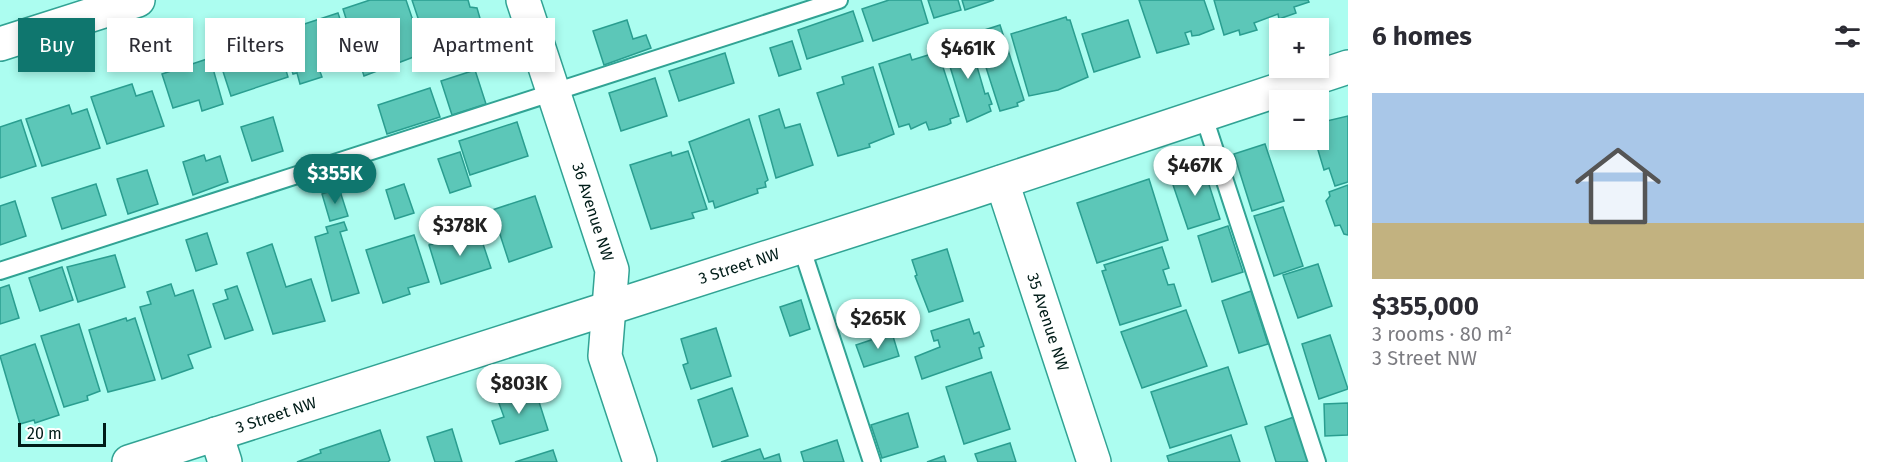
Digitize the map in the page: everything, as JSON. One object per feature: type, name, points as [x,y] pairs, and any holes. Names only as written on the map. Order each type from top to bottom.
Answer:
[{"type":"street","points":[[0,44],[138,0]]},
{"type":"street","name":"36 Avenue NW","points":[[524,0],[612,270],[605,356],[640,462]]},
{"type":"street","name":"3 Street NW","points":[[129,462],[220,448],[608,309],[1348,67]]},
{"type":"street","name":"35 Avenue NW","points":[[1002,182],[1094,462]]},
{"type":"lane","points":[[0,271],[839,0]]},
{"type":"lane","points":[[1203,114],[1317,462]]},
{"type":"lane","points":[[801,246],[872,462]]},
{"type":"building","points":[[370,0],[406,0],[412,18],[412,58],[400,62],[400,18],[346,18],[343,9]]},
{"type":"building","points":[[412,0],[468,0],[470,7],[477,8],[480,18],[418,18]]},
{"type":"building","points":[[889,0],[921,0],[928,23],[873,41],[862,9]]},
{"type":"building","points":[[928,0],[958,0],[961,10],[934,18]]},
{"type":"building","points":[[962,0],[994,0],[965,10]]},
{"type":"building","points":[[1139,0],[1204,0],[1214,29],[1192,36],[1191,31],[1185,33],[1189,44],[1157,53]]},
{"type":"building","points":[[1214,0],[1308,0],[1309,2],[1294,7],[1296,13],[1282,18],[1279,18],[1278,14],[1254,23],[1257,30],[1240,35],[1239,30],[1224,35]]},
{"type":"building","points":[[853,11],[863,41],[807,59],[798,30]]},
{"type":"building","points":[[338,13],[340,18],[323,18]]},
{"type":"building","points":[[1066,17],[1070,20],[1088,77],[1058,90],[1029,96],[1011,34]]},
{"type":"building","points":[[317,20],[317,72],[320,72],[322,77],[300,84],[297,73],[293,74],[292,72],[305,72],[305,24]]},
{"type":"building","points":[[627,20],[633,39],[646,35],[651,48],[604,65],[593,31]]},
{"type":"building","points":[[1128,20],[1140,57],[1094,72],[1082,34]]},
{"type":"building","points":[[1000,25],[1024,100],[1017,103],[1018,106],[1000,111],[975,33]]},
{"type":"building","points":[[969,39],[985,94],[988,93],[992,104],[989,105],[991,111],[967,122],[944,47]]},
{"type":"building","points":[[792,41],[801,69],[779,76],[770,48]]},
{"type":"building","points":[[938,52],[959,116],[950,119],[951,123],[947,125],[929,130],[926,122],[911,129],[909,124],[899,127],[879,64],[910,54],[912,60]]},
{"type":"building","points":[[725,53],[734,83],[679,101],[669,71]]},
{"type":"building","points":[[205,60],[205,72],[214,72],[223,104],[202,111],[199,100],[173,108],[162,74],[193,72],[193,64]]},
{"type":"building","points":[[873,67],[894,134],[869,144],[870,147],[838,156],[817,93],[844,84],[842,77]]},
{"type":"building","points":[[223,72],[286,72],[288,77],[231,96]]},
{"type":"building","points":[[363,72],[374,72],[364,76]]},
{"type":"building","points":[[476,72],[486,104],[452,115],[441,81]]},
{"type":"building","points":[[655,78],[667,116],[621,131],[609,93]]},
{"type":"building","points":[[132,84],[136,96],[152,91],[164,126],[107,144],[91,97]]},
{"type":"building","points":[[430,88],[440,117],[387,134],[378,105]]},
{"type":"building","points":[[69,105],[72,114],[87,109],[100,148],[42,166],[26,119]]},
{"type":"building","points":[[779,109],[785,128],[800,124],[813,165],[776,178],[759,116]]},
{"type":"building","points":[[1348,116],[1348,182],[1335,186],[1329,168],[1324,170],[1318,150],[1329,150],[1329,120]]},
{"type":"building","points":[[273,117],[283,151],[252,161],[241,127]]},
{"type":"building","points":[[749,119],[768,180],[765,182],[766,187],[757,189],[758,193],[715,208],[713,201],[709,202],[689,142]]},
{"type":"building","points":[[21,120],[36,166],[0,178],[0,127]]},
{"type":"building","points":[[517,122],[528,156],[470,175],[459,141]]},
{"type":"building","points":[[1265,144],[1284,201],[1252,211],[1234,154]]},
{"type":"building","points":[[688,151],[707,209],[692,213],[694,218],[651,229],[630,165],[671,152],[672,156]]},
{"type":"building","points":[[460,152],[471,186],[450,193],[438,159]]},
{"type":"building","points":[[204,155],[206,161],[220,156],[228,182],[193,195],[183,162]]},
{"type":"building","points":[[1203,166],[1220,219],[1188,229],[1170,176]]},
{"type":"building","points":[[147,170],[158,204],[128,214],[117,179]]},
{"type":"building","points":[[1149,179],[1168,240],[1097,263],[1077,203]]},
{"type":"building","points":[[96,184],[106,215],[62,229],[52,198]]},
{"type":"building","points":[[404,184],[414,213],[395,219],[386,190]]},
{"type":"building","points":[[1348,185],[1348,235],[1344,234],[1340,225],[1335,226],[1326,201],[1330,196],[1329,192]]},
{"type":"building","points":[[339,188],[348,216],[330,221],[322,194]]},
{"type":"building","points":[[535,196],[552,247],[509,262],[492,210]]},
{"type":"building","points":[[15,201],[26,236],[0,245],[0,206]]},
{"type":"building","points":[[1283,207],[1303,266],[1274,276],[1254,216]]},
{"type":"building","points":[[344,222],[347,230],[340,232],[359,293],[332,301],[315,237],[328,233],[326,227]]},
{"type":"building","points":[[1228,226],[1243,272],[1212,282],[1198,236]]},
{"type":"building","points":[[478,229],[491,268],[441,284],[429,245]]},
{"type":"building","points":[[207,233],[217,264],[196,271],[186,240]]},
{"type":"building","points":[[414,235],[429,282],[408,288],[410,294],[383,303],[366,250]]},
{"type":"building","points":[[272,244],[286,287],[311,279],[325,321],[273,334],[247,253]]},
{"type":"building","points":[[1162,247],[1169,268],[1163,270],[1168,285],[1174,284],[1181,306],[1120,325],[1102,271],[1106,270],[1104,265]]},
{"type":"building","points":[[947,249],[963,301],[929,312],[915,276],[917,275],[912,260]]},
{"type":"building","points":[[115,255],[125,287],[78,302],[67,267]]},
{"type":"building","points":[[1318,264],[1332,306],[1298,318],[1283,275]]},
{"type":"building","points":[[62,267],[73,300],[40,311],[29,278]]},
{"type":"building","points":[[171,284],[175,296],[193,290],[211,347],[188,355],[193,368],[162,379],[140,307],[151,304],[147,292]]},
{"type":"building","points":[[9,285],[19,318],[0,324],[0,288]]},
{"type":"building","points":[[237,286],[253,330],[225,339],[213,304],[228,299],[225,290]]},
{"type":"building","points":[[1251,291],[1268,344],[1239,353],[1222,301]]},
{"type":"building","points":[[801,300],[810,329],[790,336],[780,307]]},
{"type":"building","points":[[1186,310],[1207,366],[1142,388],[1121,332]]},
{"type":"building","points":[[126,318],[127,321],[135,318],[155,380],[108,392],[89,330]]},
{"type":"building","points":[[969,319],[974,334],[979,332],[984,346],[979,348],[982,358],[922,379],[915,357],[940,347],[938,340],[934,341],[931,331]]},
{"type":"building","points":[[79,324],[100,391],[87,396],[88,400],[64,407],[41,336]]},
{"type":"building","points":[[716,328],[731,376],[691,389],[683,365],[688,363],[681,339]]},
{"type":"building","points":[[892,333],[899,356],[864,367],[856,345]]},
{"type":"building","points":[[1330,335],[1348,389],[1319,399],[1302,344]]},
{"type":"building","points":[[35,344],[59,415],[35,423],[34,420],[20,424],[0,356]]},
{"type":"building","points":[[1228,367],[1247,424],[1170,448],[1151,392]]},
{"type":"building","points":[[991,372],[1010,429],[964,444],[946,387]]},
{"type":"building","points":[[533,383],[548,430],[500,444],[492,421],[504,417],[496,395]]},
{"type":"building","points":[[732,388],[748,436],[713,447],[698,400]]},
{"type":"building","points":[[1348,403],[1348,435],[1325,436],[1324,404]]},
{"type":"building","points":[[908,413],[918,447],[882,458],[871,425]]},
{"type":"building","points":[[1294,417],[1309,462],[1276,462],[1265,427]]},
{"type":"building","points":[[452,429],[462,462],[435,462],[427,437]]},
{"type":"building","points":[[380,430],[390,460],[388,462],[297,462],[321,453],[320,450]]},
{"type":"building","points":[[1231,435],[1240,462],[1169,462],[1167,456]]},
{"type":"building","points":[[837,440],[844,462],[804,462],[801,452]]},
{"type":"building","points":[[1010,443],[1016,462],[978,462],[975,454]]},
{"type":"building","points":[[760,449],[764,459],[779,454],[781,462],[721,462]]},
{"type":"building","points":[[553,450],[557,462],[515,462]]},
{"type":"building","points":[[944,456],[946,462],[927,462]]}]
